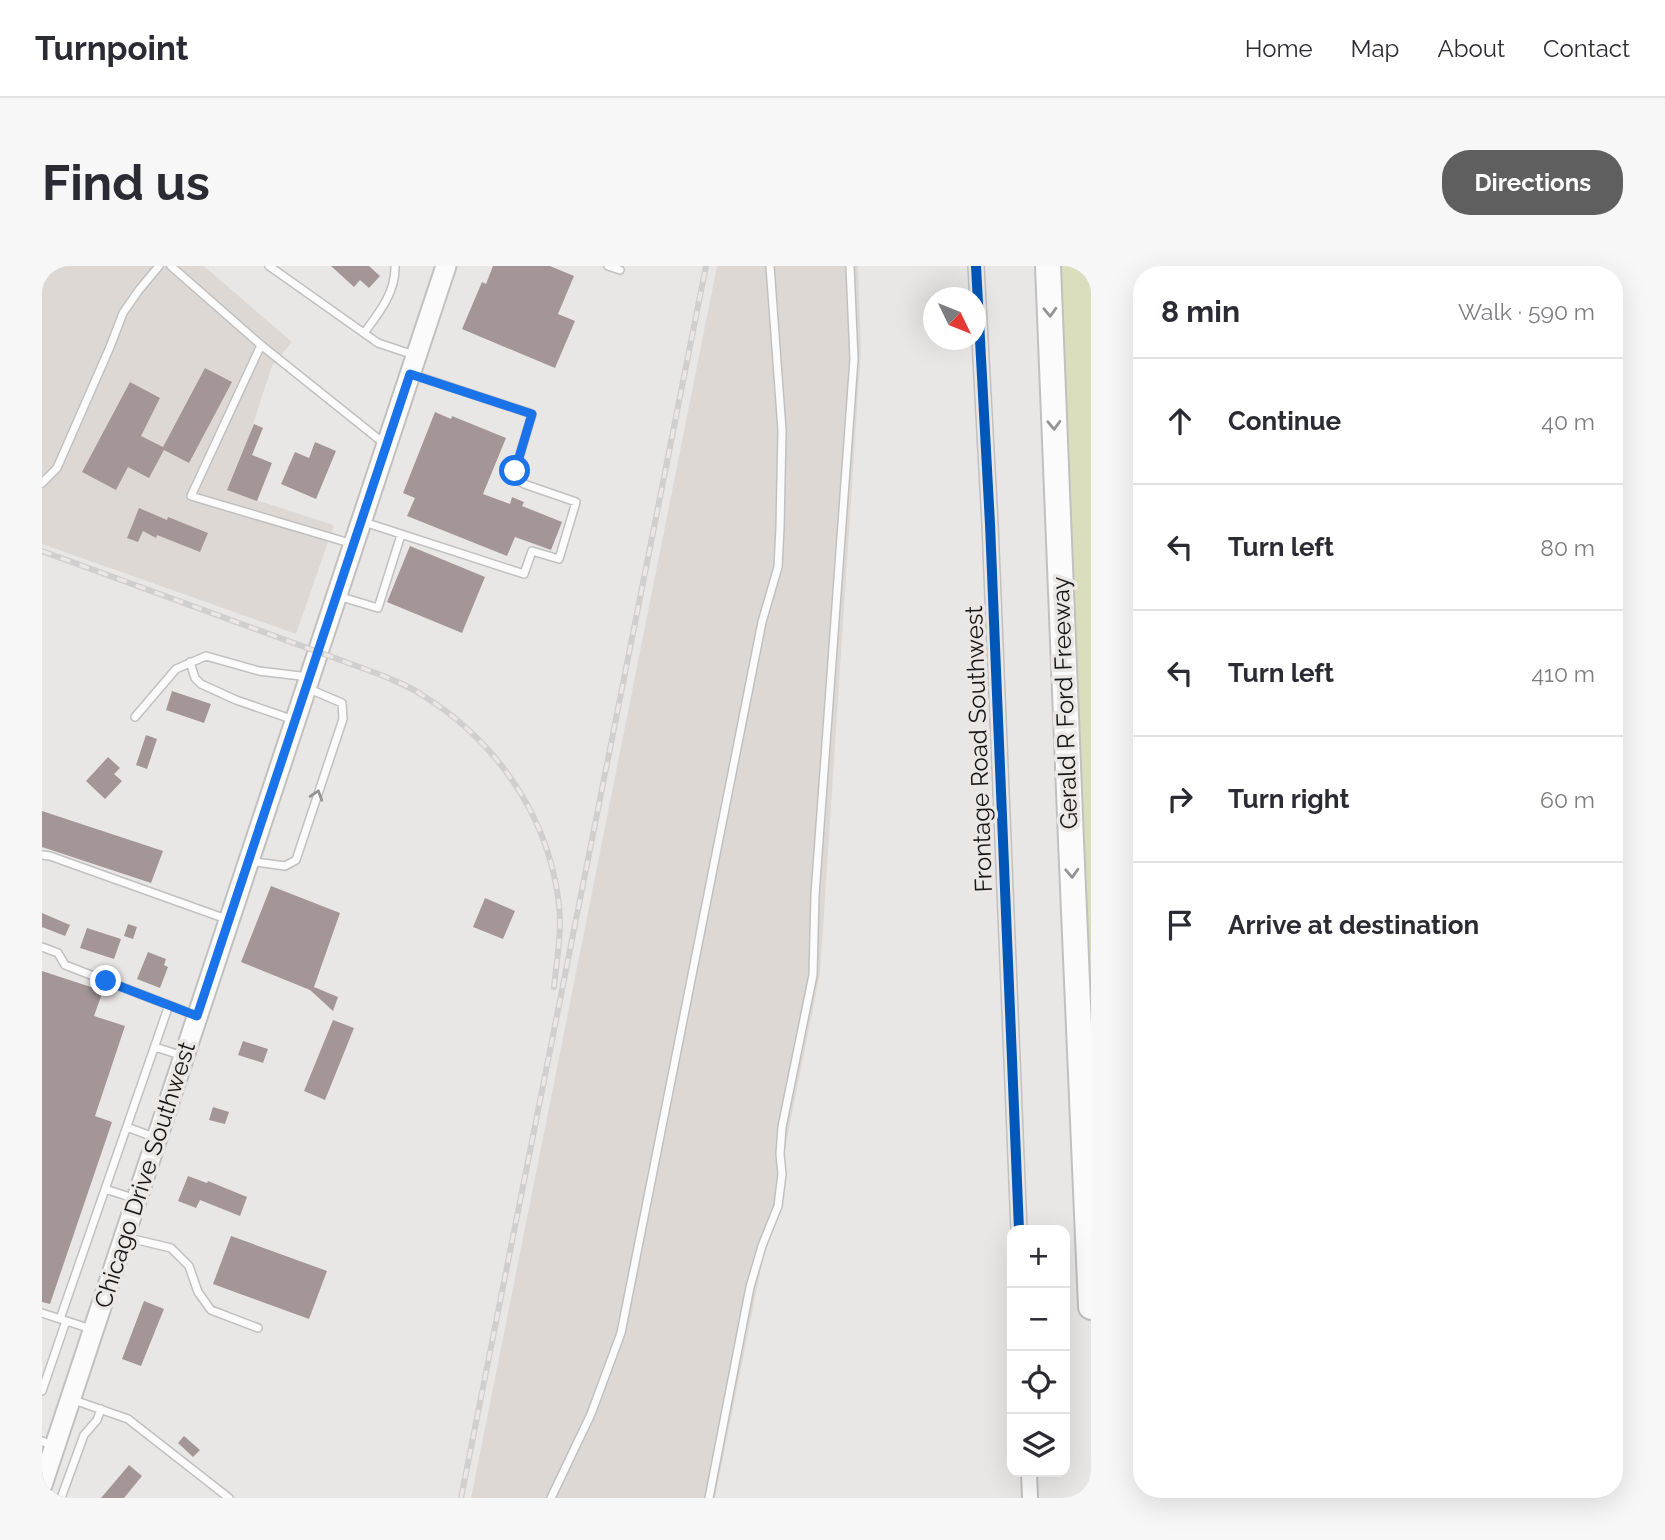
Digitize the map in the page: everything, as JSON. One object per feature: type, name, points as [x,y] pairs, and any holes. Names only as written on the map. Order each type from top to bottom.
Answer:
[{"type":"highway","name":"Gerald R Ford Freeway","points":[[1048,266],[1091,1307]]},
{"type":"main road","name":"Chicago Drive Southwest","points":[[42,1485],[48,1444],[71,1399],[446,266]]},
{"type":"street","name":"Frontage Road Southwest","points":[[976,266],[991,538],[1019,1225]]},
{"type":"street","points":[[1029,1477],[1030,1498]]},
{"type":"lane","points":[[42,483],[58,468],[123,313],[159,266]]},
{"type":"lane","points":[[171,266],[261,345],[387,445]]},
{"type":"lane","points":[[269,266],[413,365],[532,414],[515,471],[516,479],[576,502],[559,559],[532,551],[524,574],[362,521]]},
{"type":"lane","points":[[364,333],[392,289],[395,266]]},
{"type":"lane","points":[[608,266],[620,270]]},
{"type":"lane","points":[[551,1498],[591,1415],[621,1333],[762,622],[778,567],[782,430],[771,266]]},
{"type":"lane","points":[[709,1498],[750,1287],[778,1206],[782,1174],[782,1127],[813,975],[816,881],[854,359],[850,266]]},
{"type":"lane","points":[[261,345],[191,496],[354,545]]},
{"type":"lane","points":[[338,596],[378,608],[401,535]]},
{"type":"lane","points":[[135,718],[176,669],[206,656],[308,683],[342,703],[343,719],[296,860],[285,866],[249,861]]},
{"type":"lane","points":[[190,662],[195,678],[201,684],[296,720]]},
{"type":"lane","points":[[42,855],[229,920]]},
{"type":"lane","points":[[42,947],[58,953],[65,965],[197,1016]]},
{"type":"lane","points":[[42,1391],[105,1189],[169,1005]]},
{"type":"lane","points":[[155,1046],[184,1056]]},
{"type":"lane","points":[[127,1127],[157,1138]]},
{"type":"lane","points":[[105,1189],[137,1199]]},
{"type":"lane","points":[[124,1237],[171,1248],[189,1266],[198,1292],[211,1310],[258,1328]]},
{"type":"lane","points":[[42,1313],[93,1330]]},
{"type":"lane","points":[[71,1399],[128,1419],[229,1498]]},
{"type":"lane","points":[[61,1498],[83,1435],[97,1420],[101,1409]]},
{"type":"shaded area","points":[[42,266],[204,266],[292,342],[272,366],[231,492],[334,525],[296,634],[42,544]]},
{"type":"shaded area","points":[[717,266],[858,266],[861,349],[820,974],[715,1498],[471,1498]]},
{"type":"green space","points":[[1048,266],[1091,266],[1091,1307]]},
{"type":"building","points":[[331,266],[369,266],[380,276],[369,288],[360,280],[354,287]]},
{"type":"building","points":[[493,266],[550,266],[574,276],[558,314],[575,321],[555,368],[462,329],[482,282],[486,284]]},
{"type":"building","points":[[205,368],[232,382],[189,463],[164,450],[149,478],[128,467],[116,490],[82,472],[130,382],[160,398],[141,436],[163,447]]},
{"type":"building","points":[[435,412],[506,438],[483,494],[510,504],[512,497],[524,502],[522,506],[562,522],[551,550],[515,537],[507,556],[407,516],[415,498],[403,493]]},
{"type":"building","points":[[254,424],[263,428],[252,455],[272,463],[257,501],[227,490]]},
{"type":"building","points":[[315,442],[336,451],[316,499],[281,484],[295,452],[309,458]]},
{"type":"building","points":[[139,508],[208,533],[200,552],[143,531],[138,542],[127,538]]},
{"type":"building","points":[[410,546],[485,577],[462,633],[387,602]]},
{"type":"building","points":[[172,691],[211,704],[204,723],[166,710]]},
{"type":"building","points":[[146,735],[157,739],[147,769],[136,765]]},
{"type":"building","points":[[108,757],[120,768],[114,774],[122,781],[105,799],[86,781]]},
{"type":"building","points":[[42,811],[163,851],[151,883],[42,847]]},
{"type":"building","points":[[271,886],[340,913],[314,987],[338,997],[333,1011],[310,990],[241,962]]},
{"type":"building","points":[[485,898],[515,911],[503,939],[473,927]]},
{"type":"building","points":[[42,913],[70,925],[65,936],[42,927]]},
{"type":"building","points":[[128,924],[137,927],[133,939],[124,936]]},
{"type":"building","points":[[87,928],[121,939],[114,959],[80,948]]},
{"type":"building","points":[[148,952],[166,959],[164,965],[168,967],[160,988],[137,979]]},
{"type":"building","points":[[42,971],[103,991],[94,1016],[125,1026],[95,1116],[112,1122],[50,1304],[42,1302]]},
{"type":"building","points":[[333,1020],[354,1028],[325,1100],[304,1091]]},
{"type":"building","points":[[243,1041],[268,1049],[263,1063],[238,1055]]},
{"type":"building","points":[[213,1107],[229,1112],[225,1124],[209,1120]]},
{"type":"building","points":[[188,1176],[247,1197],[240,1216],[200,1200],[196,1208],[178,1201]]},
{"type":"building","points":[[231,1236],[327,1271],[309,1319],[213,1284]]},
{"type":"building","points":[[144,1301],[164,1309],[141,1366],[122,1359]]},
{"type":"building","points":[[184,1436],[200,1450],[193,1457],[178,1443]]},
{"type":"building","points":[[129,1465],[142,1476],[124,1498],[101,1498]]},
{"type":"railway","points":[[461,1498],[706,266]]},
{"type":"railway","points":[[42,551],[384,676],[418,692],[472,733],[494,756],[529,807],[552,866],[560,919],[554,987]]},
{"type":"cycle path","points":[[976,266],[990,524],[1019,1225]]},
{"type":"route","points":[[106,981],[197,1016],[410,374],[532,414],[515,471]]}]
